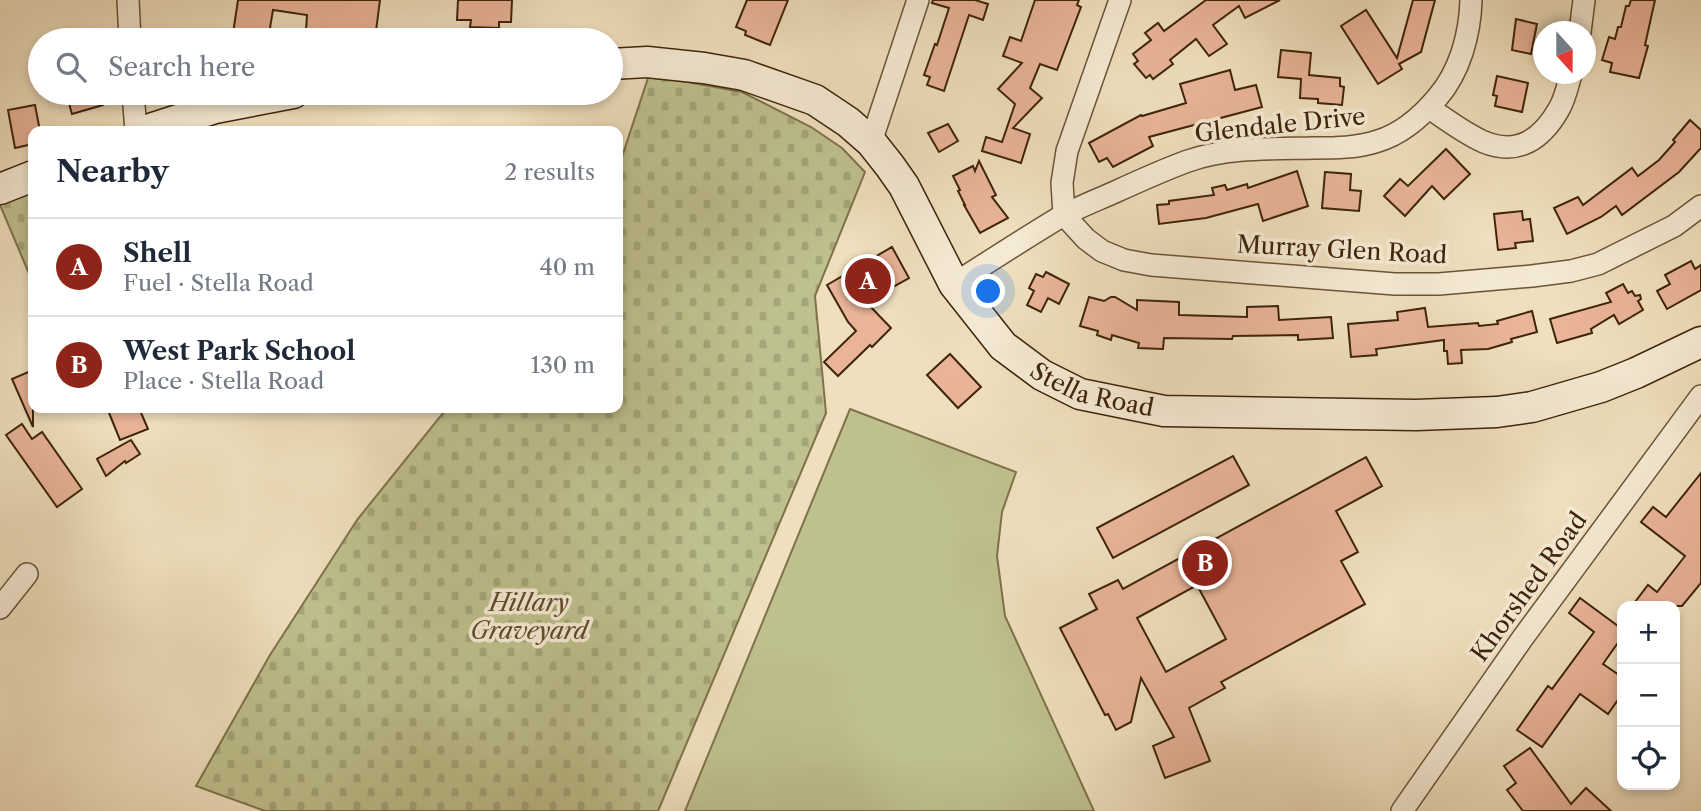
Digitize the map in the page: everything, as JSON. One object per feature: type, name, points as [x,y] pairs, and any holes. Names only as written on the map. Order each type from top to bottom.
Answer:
[{"type":"main road","name":"Stella Road","points":[[623,63],[648,62],[704,68],[760,79],[815,100],[848,122],[871,142],[891,166],[954,284],[1003,346],[1042,375],[1080,394],[1164,411],[1416,415],[1497,412],[1532,407],[1601,387],[1701,342]]},
{"type":"main road","points":[[159,126],[231,105]]},
{"type":"main road","points":[[0,189],[28,178]]},
{"type":"street","points":[[128,0],[129,28]]},
{"type":"street","points":[[871,142],[918,0]]},
{"type":"street","points":[[1064,215],[1062,183],[1067,151],[1120,0]]},
{"type":"street","name":"Glendale Drive","points":[[954,284],[1064,215],[1156,174],[1210,154],[1263,149],[1347,147],[1377,141],[1398,133],[1429,108],[1454,74],[1464,44],[1471,0]]},
{"type":"street","points":[[1581,21],[1584,0]]},
{"type":"street","points":[[1429,108],[1480,141],[1498,147],[1515,147],[1529,141],[1545,128],[1560,107],[1568,84]]},
{"type":"street","points":[[134,105],[136,126]]},
{"type":"street","name":"Murray Glen Road","points":[[1064,215],[1086,239],[1102,251],[1124,260],[1151,265],[1395,285],[1571,271],[1598,264],[1674,226],[1701,206]]},
{"type":"street","name":"Khorshed Road","points":[[1402,811],[1522,639],[1701,396]]},
{"type":"street","points":[[0,608],[27,574]]},
{"type":"green space","name":"Hillary Graveyard","points":[[649,75],[742,92],[811,127],[842,148],[865,172],[815,296],[826,413],[658,811],[265,811],[196,786],[270,655],[357,520],[443,413],[623,413],[623,154]]},
{"type":"green space","points":[[28,191],[28,271],[0,205],[0,202]]},
{"type":"green space","points":[[850,409],[1016,472],[1002,512],[997,556],[1005,616],[1094,811],[685,811]]},
{"type":"building","points":[[238,0],[380,0],[376,28],[306,28],[307,15],[273,10],[270,28],[234,28]]},
{"type":"building","points":[[458,0],[512,0],[511,22],[499,22],[499,28],[470,27],[471,20],[457,20]]},
{"type":"building","points":[[747,0],[788,0],[770,45],[745,35],[746,31],[736,27]]},
{"type":"building","points":[[933,0],[975,0],[988,4],[983,20],[969,15],[944,91],[927,85],[930,77],[924,75],[949,8],[932,3]]},
{"type":"building","points":[[1035,0],[1079,0],[1077,5],[1081,7],[1057,70],[1040,64],[1030,88],[1042,98],[1013,128],[1030,134],[1021,163],[982,151],[986,137],[1002,142],[1015,104],[998,89],[1022,63],[1003,56],[1010,37],[1021,41]]},
{"type":"building","points":[[1206,0],[1280,0],[1245,18],[1239,6],[1213,25],[1227,44],[1209,56],[1196,39],[1170,60],[1173,64],[1153,79],[1150,75],[1146,78],[1134,64],[1138,61],[1133,54],[1151,40],[1145,33],[1158,23],[1164,31]]},
{"type":"building","points":[[1413,0],[1435,0],[1421,52],[1399,64],[1402,69],[1378,84],[1341,26],[1366,10],[1397,58]]},
{"type":"building","points":[[1631,0],[1655,0],[1645,45],[1648,46],[1639,78],[1610,72],[1612,63],[1602,60],[1609,37],[1615,39],[1626,6],[1629,6]]},
{"type":"building","points":[[1516,19],[1533,23],[1531,54],[1512,50]]},
{"type":"building","points":[[1281,50],[1311,53],[1309,75],[1340,78],[1340,86],[1344,87],[1342,105],[1300,98],[1301,79],[1278,77]]},
{"type":"building","points":[[1230,70],[1235,90],[1256,85],[1262,107],[1149,137],[1153,146],[1113,167],[1107,158],[1099,162],[1089,143],[1141,115],[1186,103],[1180,84]]},
{"type":"building","points":[[1497,76],[1528,83],[1522,112],[1495,106],[1497,96],[1493,95]]},
{"type":"building","points":[[35,105],[39,126],[28,126],[28,145],[15,148],[8,110]]},
{"type":"building","points":[[69,105],[103,105],[72,114]]},
{"type":"building","points":[[1690,120],[1701,130],[1701,148],[1679,172],[1622,215],[1616,206],[1601,217],[1567,234],[1554,208],[1578,197],[1583,205],[1632,168],[1638,176],[1659,160]]},
{"type":"building","points":[[948,124],[958,141],[939,152],[928,133]]},
{"type":"building","points":[[1446,149],[1470,174],[1444,199],[1432,186],[1405,216],[1384,196],[1400,179],[1408,186]]},
{"type":"building","points":[[979,161],[996,195],[992,197],[1008,218],[980,233],[964,205],[953,176],[973,166],[975,171]]},
{"type":"building","points":[[1297,171],[1308,206],[1263,221],[1258,204],[1206,218],[1159,224],[1157,205],[1214,195],[1212,188],[1225,185],[1227,190],[1247,184],[1248,188]]},
{"type":"building","points":[[1325,172],[1351,174],[1350,190],[1361,191],[1359,211],[1322,208]]},
{"type":"building","points":[[1522,211],[1523,220],[1530,219],[1533,241],[1515,243],[1516,248],[1498,250],[1494,214]]},
{"type":"building","points":[[892,247],[909,278],[866,302],[891,328],[838,376],[824,362],[856,331],[827,285]]},
{"type":"building","points":[[1691,261],[1695,269],[1701,265],[1701,290],[1667,309],[1657,291],[1670,284],[1665,275]]},
{"type":"building","points":[[1046,272],[1069,284],[1059,304],[1048,298],[1041,312],[1027,305],[1034,291],[1029,288],[1036,274],[1043,277]]},
{"type":"building","points":[[1623,284],[1628,293],[1632,291],[1635,296],[1640,295],[1641,299],[1638,301],[1643,310],[1619,324],[1614,315],[1591,329],[1592,333],[1557,343],[1550,319],[1611,302],[1606,293]]},
{"type":"building","points":[[1089,297],[1104,301],[1115,297],[1137,310],[1137,300],[1179,302],[1179,315],[1247,317],[1247,307],[1278,306],[1279,320],[1331,317],[1333,338],[1298,340],[1298,335],[1233,336],[1232,339],[1164,338],[1163,349],[1138,348],[1139,343],[1112,335],[1111,340],[1097,335],[1098,331],[1080,326]]},
{"type":"building","points":[[1425,308],[1428,327],[1498,324],[1497,321],[1532,311],[1537,332],[1488,349],[1461,350],[1462,363],[1448,364],[1444,340],[1376,349],[1377,355],[1351,357],[1348,324],[1398,320],[1397,312]]},
{"type":"building","points":[[950,354],[981,387],[958,408],[927,375]]},
{"type":"building","points":[[28,372],[28,413],[33,413],[33,427],[12,379]]},
{"type":"building","points":[[109,413],[141,413],[148,429],[120,440]]},
{"type":"building","points":[[22,424],[32,439],[42,432],[82,489],[57,507],[6,435]]},
{"type":"building","points":[[131,440],[140,454],[126,463],[125,461],[106,476],[97,459]]},
{"type":"building","points":[[1233,456],[1249,485],[1113,558],[1097,528]]},
{"type":"building","points":[[1366,457],[1382,486],[1336,511],[1358,552],[1341,561],[1365,604],[1221,682],[1225,688],[1189,708],[1210,761],[1165,778],[1153,746],[1174,737],[1141,678],[1131,722],[1116,730],[1108,714],[1105,715],[1060,628],[1097,609],[1089,594],[1118,580],[1123,589]],"holes":[[[1197,585],[1226,639],[1166,672],[1137,618]]]},
{"type":"building","points":[[1701,473],[1701,583],[1682,606],[1680,601],[1636,601],[1648,585],[1657,592],[1685,556],[1641,522],[1653,507],[1666,517]]},
{"type":"building","points":[[1580,598],[1617,625],[1617,644],[1603,664],[1617,674],[1617,701],[1608,714],[1580,694],[1542,747],[1517,730],[1548,686],[1552,689],[1594,632],[1569,613]]},
{"type":"building","points":[[1530,748],[1571,804],[1586,788],[1611,811],[1523,811],[1507,790],[1516,783],[1504,766]]},
{"type":"place","name":"Shell","points":[[868,281]]},
{"type":"place","name":"West Park School","points":[[1205,563]]}]
